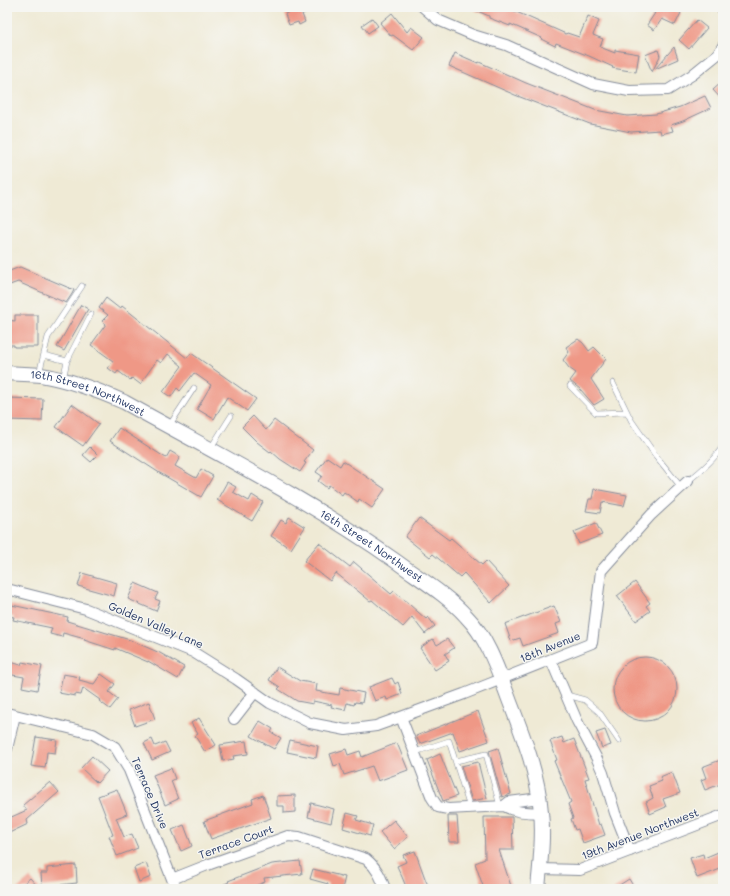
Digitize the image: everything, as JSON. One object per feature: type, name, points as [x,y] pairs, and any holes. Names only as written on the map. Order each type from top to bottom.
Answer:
[{"type":"street","points":[[424,7],[438,20],[473,35],[506,45],[593,84],[629,91],[668,90],[692,75],[718,54],[723,46]]},
{"type":"street","name":"16th Street Northwest","points":[[7,373],[39,375],[100,392],[124,402],[298,499],[370,543],[454,604],[478,631],[496,665],[534,768],[542,813],[538,889]]},
{"type":"street","name":"18th Avenue","points":[[376,726],[502,680],[592,643],[601,571],[651,515],[685,484]]},
{"type":"street","name":"Golden Valley Lane","points":[[7,590],[86,609],[193,652],[236,679],[270,703],[310,723],[346,730],[376,726]]},
{"type":"street","points":[[551,660],[577,721],[598,759],[615,813],[630,851]]},
{"type":"street","points":[[234,719],[255,692]]},
{"type":"street","points":[[7,749],[11,714]]},
{"type":"street","name":"Terrace Drive","points":[[11,714],[93,734],[115,746],[129,770],[176,889]]},
{"type":"street","points":[[401,717],[432,798],[438,807],[448,809],[502,806],[510,802],[540,798]]},
{"type":"street","points":[[502,806],[510,810],[520,812],[542,813]]},
{"type":"street","name":"19th Avenue Northwest","points":[[540,868],[580,870],[723,815]]},
{"type":"street","name":"Terrace Court","points":[[172,879],[217,861],[288,836],[299,837],[366,859],[374,865],[380,874],[385,889]]},
{"type":"lane","points":[[39,375],[48,337],[82,286]]},
{"type":"lane","points":[[63,381],[67,361],[92,314]]},
{"type":"lane","points":[[44,355],[67,361]]},
{"type":"lane","points":[[612,383],[631,420],[656,456],[685,484],[702,470],[723,446]]},
{"type":"lane","points":[[570,386],[596,413],[627,412]]},
{"type":"lane","points":[[169,427],[194,388]]},
{"type":"lane","points":[[209,450],[232,416]]},
{"type":"lane","points":[[566,695],[585,700],[599,712],[619,741]]},
{"type":"lane","points":[[415,752],[449,741],[470,808]]},
{"type":"lane","points":[[456,761],[486,754],[502,806]]},
{"type":"building","points":[[287,7],[320,7],[302,14],[305,22],[299,25],[298,22],[289,25],[285,14],[289,12]]},
{"type":"building","points":[[468,7],[513,7],[512,10],[566,34],[579,37],[588,16],[599,21],[593,35],[603,39],[600,47],[615,53],[615,50],[639,54],[636,72],[612,68],[613,67],[589,56],[556,43],[555,46],[541,39],[542,38],[510,24],[510,26],[489,18],[489,16]]},
{"type":"building","points":[[642,7],[668,7],[681,13],[675,25],[662,19],[654,30],[647,25],[655,13]]},
{"type":"building","points":[[392,13],[407,32],[411,27],[424,37],[413,50],[393,35],[391,36],[380,23]]},
{"type":"building","points":[[372,18],[378,26],[368,33],[362,25]]},
{"type":"building","points":[[697,20],[707,28],[689,49],[679,40]]},
{"type":"building","points":[[674,47],[678,59],[655,69]]},
{"type":"building","points":[[658,50],[660,56],[652,72],[645,55]]},
{"type":"building","points":[[455,53],[595,110],[627,116],[656,114],[680,107],[705,96],[711,108],[671,125],[673,131],[661,134],[660,130],[631,132],[590,124],[515,95],[449,66]]},
{"type":"building","points":[[723,81],[723,101],[713,90]]},
{"type":"building","points":[[20,267],[74,290],[66,303],[18,282],[7,286],[7,272]]},
{"type":"building","points":[[106,298],[120,309],[122,306],[187,358],[191,353],[256,399],[247,411],[227,397],[214,419],[197,409],[211,385],[194,373],[180,391],[177,388],[171,397],[163,392],[182,366],[168,354],[161,363],[157,360],[140,384],[132,378],[130,380],[118,371],[116,374],[108,368],[113,361],[91,345],[106,324],[102,321],[108,315],[99,308]]},
{"type":"building","points":[[81,305],[88,309],[64,351],[57,347]]},
{"type":"building","points":[[15,315],[38,315],[38,347],[14,347],[14,345],[7,345],[7,320],[15,321]]},
{"type":"building","points":[[578,339],[589,351],[594,347],[606,359],[591,379],[604,399],[594,405],[580,389],[570,381],[576,373],[569,368],[563,360],[569,352],[566,347]]},
{"type":"building","points":[[7,398],[43,399],[42,421],[7,420]]},
{"type":"building","points":[[72,404],[99,424],[83,446],[56,427]]},
{"type":"building","points":[[253,416],[266,430],[274,420],[313,450],[304,462],[306,463],[300,472],[257,442],[242,427]]},
{"type":"building","points":[[119,428],[166,458],[170,451],[180,457],[175,466],[196,478],[201,469],[213,476],[201,497],[158,472],[110,441]]},
{"type":"building","points":[[90,447],[98,455],[91,462],[83,455]]},
{"type":"building","points":[[327,457],[340,466],[343,461],[385,489],[372,508],[359,499],[358,502],[344,492],[342,495],[329,485],[327,488],[318,481],[322,476],[316,472]]},
{"type":"building","points":[[227,482],[236,487],[233,492],[249,501],[252,495],[263,502],[252,521],[217,500]]},
{"type":"building","points":[[594,489],[627,495],[624,506],[602,502],[600,513],[586,511],[589,499],[592,499]]},
{"type":"building","points":[[289,517],[305,527],[291,549],[271,536],[281,520],[286,523]]},
{"type":"building","points":[[419,518],[449,540],[451,538],[482,565],[486,561],[509,586],[491,603],[464,573],[460,577],[433,554],[430,557],[405,537]]},
{"type":"building","points":[[596,523],[602,535],[579,544],[574,532]]},
{"type":"building","points":[[319,543],[350,567],[354,562],[391,594],[394,591],[426,619],[428,617],[435,626],[425,634],[412,617],[403,627],[372,600],[370,601],[336,573],[330,581],[304,561]]},
{"type":"building","points":[[82,573],[117,583],[114,596],[78,586]]},
{"type":"building","points":[[635,582],[650,603],[646,606],[650,611],[636,621],[617,596]]},
{"type":"building","points":[[135,583],[158,593],[155,599],[160,601],[156,611],[128,599]]},
{"type":"building","points":[[7,604],[68,617],[67,621],[130,640],[160,653],[184,667],[178,679],[148,661],[115,648],[115,650],[63,633],[62,637],[50,634],[52,628],[13,620],[14,617],[7,616]]},
{"type":"building","points":[[554,606],[561,622],[556,624],[559,633],[523,646],[520,638],[511,641],[505,624]]},
{"type":"building","points":[[433,639],[437,645],[447,639],[454,648],[445,654],[449,661],[435,670],[420,648]]},
{"type":"building","points":[[645,657],[657,659],[668,666],[675,677],[677,689],[675,701],[668,712],[657,719],[645,721],[633,719],[622,712],[615,701],[613,689],[615,677],[622,666],[633,659]]},
{"type":"building","points":[[7,661],[21,665],[22,662],[42,666],[37,690],[22,687],[24,677],[7,674]]},
{"type":"building","points":[[277,667],[300,681],[317,684],[316,691],[339,695],[340,688],[364,693],[362,703],[355,702],[354,705],[347,703],[345,710],[331,707],[332,705],[313,701],[313,704],[297,701],[278,689],[280,687],[269,680]]},
{"type":"building","points":[[63,674],[80,677],[79,680],[94,684],[101,674],[115,684],[109,692],[118,699],[110,709],[83,688],[81,695],[75,694],[75,696],[59,693]]},
{"type":"building","points":[[392,678],[395,684],[398,682],[402,694],[387,700],[386,697],[375,701],[369,687]]},
{"type":"building","points":[[149,702],[155,719],[135,726],[129,710]]},
{"type":"building","points":[[478,711],[489,741],[460,751],[453,732],[420,744],[416,736]]},
{"type":"building","points":[[199,718],[216,745],[205,752],[195,736],[198,734],[191,723]]},
{"type":"building","points":[[260,721],[273,729],[271,732],[281,738],[274,749],[251,736]]},
{"type":"building","points":[[605,730],[611,745],[602,748],[596,733]]},
{"type":"building","points":[[36,737],[57,740],[55,753],[47,752],[45,768],[31,766]]},
{"type":"building","points":[[562,737],[564,743],[574,739],[589,778],[585,779],[599,825],[601,824],[605,835],[583,843],[578,829],[575,830],[571,819],[573,818],[568,804],[571,802],[554,761],[557,760],[550,741]]},
{"type":"building","points":[[152,739],[155,746],[165,742],[170,752],[152,760],[144,743]]},
{"type":"building","points":[[290,740],[318,746],[316,758],[287,752]]},
{"type":"building","points":[[246,741],[248,754],[233,756],[234,759],[223,761],[220,745]]},
{"type":"building","points":[[397,743],[408,770],[378,781],[372,766],[344,775],[340,764],[334,766],[330,754],[346,749],[348,755],[360,751],[362,757]]},
{"type":"building","points":[[498,748],[511,794],[502,797],[489,751]]},
{"type":"building","points":[[440,754],[457,796],[443,801],[427,760]]},
{"type":"building","points":[[92,756],[108,771],[97,783],[81,768]]},
{"type":"building","points":[[723,759],[723,773],[720,774],[723,783],[705,790],[701,780],[706,778],[702,767]]},
{"type":"building","points":[[478,762],[487,798],[472,801],[461,766]]},
{"type":"building","points":[[171,768],[175,779],[171,781],[178,799],[165,805],[153,775]]},
{"type":"building","points":[[672,772],[680,793],[663,799],[666,807],[650,814],[646,802],[653,798],[649,786],[662,781],[660,777]]},
{"type":"building","points":[[50,782],[59,792],[27,820],[28,824],[7,834],[7,819],[27,810],[23,805]]},
{"type":"building","points":[[117,789],[127,814],[116,818],[124,837],[132,834],[138,848],[117,856],[109,836],[113,835],[98,796]]},
{"type":"building","points":[[263,795],[271,818],[211,839],[204,821],[253,803],[252,799]]},
{"type":"building","points":[[295,795],[295,812],[284,813],[284,806],[277,806],[277,796]]},
{"type":"building","points":[[311,803],[334,809],[331,823],[308,817]]},
{"type":"building","points":[[347,813],[358,816],[356,820],[373,825],[370,836],[343,828]]},
{"type":"building","points":[[448,816],[457,816],[459,842],[449,842]]},
{"type":"building","points":[[484,817],[512,817],[513,850],[499,850],[512,889],[484,889],[475,863],[485,859]]},
{"type":"building","points":[[394,820],[408,837],[394,849],[380,832]]},
{"type":"building","points":[[184,825],[192,846],[181,851],[172,830]]},
{"type":"building","points":[[723,850],[723,868],[697,878],[690,858],[703,854],[704,858]]},
{"type":"building","points":[[415,851],[430,889],[407,889],[397,866],[406,862],[403,855]]},
{"type":"building","points":[[300,861],[302,874],[264,878],[265,882],[247,889],[213,889],[229,882],[228,881],[272,864]]},
{"type":"building","points":[[146,863],[151,877],[139,882],[134,868]]},
{"type":"building","points":[[76,865],[77,883],[42,887],[41,873],[47,873],[47,868]]},
{"type":"building","points":[[313,869],[345,877],[342,889],[327,889],[328,884],[310,879]]},
{"type":"building","points":[[30,878],[40,889],[17,889]]},
{"type":"building","points":[[629,879],[635,889],[613,889]]}]
